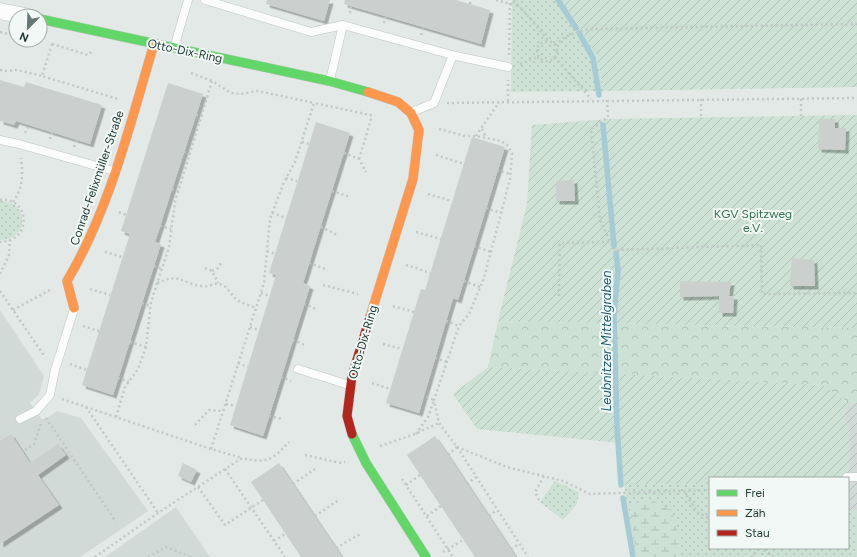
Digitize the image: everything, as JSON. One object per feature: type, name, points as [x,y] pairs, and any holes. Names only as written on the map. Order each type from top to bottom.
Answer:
[{"type":"street","name":"Otto-Dix-Ring","points":[[48,21],[330,81],[380,95],[398,102],[411,113],[419,130],[418,150],[410,188],[375,298],[350,385],[347,416],[352,434],[361,453],[426,557]]},
{"type":"street","name":"Conrad-Felixmüller-Straße","points":[[74,308],[67,281],[85,252],[115,172],[154,44]]},
{"type":"lane","points":[[174,48],[188,0]]},
{"type":"lane","points":[[205,0],[311,32],[343,25],[453,55],[508,68]]},
{"type":"lane","points":[[330,81],[343,25]]},
{"type":"lane","points":[[411,113],[434,103],[453,55]]},
{"type":"lane","points":[[0,140],[20,144],[115,172]]},
{"type":"lane","name":"Conrad-Felixmüller-Straße","points":[[20,419],[36,411],[50,395],[55,370],[74,308]]},
{"type":"lane","points":[[298,369],[350,385]]},
{"type":"lane","points":[[847,477],[857,477]]},
{"type":"path","points":[[470,4],[471,0]]},
{"type":"path","points":[[496,0],[520,7]]},
{"type":"path","points":[[508,101],[510,0]]},
{"type":"path","points":[[508,68],[538,57],[548,61],[555,57],[557,50],[555,45],[550,42],[514,0]]},
{"type":"path","points":[[555,45],[566,36],[588,29],[857,24]]},
{"type":"path","points":[[42,76],[52,44],[48,42]]},
{"type":"path","points":[[538,57],[537,47],[541,43],[550,42]]},
{"type":"path","points":[[555,57],[592,100]]},
{"type":"path","points":[[0,70],[17,70],[42,76],[135,105]]},
{"type":"path","points":[[116,417],[122,394],[138,369],[146,347],[150,306],[169,247],[178,191],[212,81],[231,93],[240,94],[258,91],[372,116],[360,159],[366,172]]},
{"type":"path","points":[[801,98],[801,116]]},
{"type":"path","points":[[434,103],[857,98]]},
{"type":"path","points":[[701,99],[701,118]]},
{"type":"path","points":[[607,100],[608,117],[591,129],[600,220],[614,250],[761,245],[762,294],[857,293]]},
{"type":"path","points":[[476,136],[482,129],[491,111],[499,102]]},
{"type":"path","points":[[211,449],[264,283],[272,213],[286,178],[295,162],[314,103]]},
{"type":"path","points":[[196,115],[202,116]]},
{"type":"path","points":[[415,434],[428,417],[459,326],[469,314],[480,287],[501,213],[510,174],[512,153],[507,145],[500,141],[476,136],[465,136],[416,123]]},
{"type":"path","points":[[482,129],[486,138]]},
{"type":"path","points":[[302,142],[309,144]]},
{"type":"path","points":[[13,202],[20,190],[21,182],[22,165],[20,144]]},
{"type":"path","points":[[418,150],[464,164]]},
{"type":"path","points":[[184,152],[190,154]]},
{"type":"path","points":[[344,153],[360,159]]},
{"type":"path","points":[[497,170],[510,174]]},
{"type":"path","points":[[286,178],[297,181]]},
{"type":"path","points":[[410,188],[452,201]]},
{"type":"path","points":[[172,189],[178,191]]},
{"type":"path","points":[[332,191],[350,197]]},
{"type":"path","points":[[0,200],[13,202],[21,210],[24,220],[19,235],[10,240],[0,242]]},
{"type":"path","points":[[486,208],[501,213]]},
{"type":"path","points":[[272,213],[286,218]]},
{"type":"path","points":[[160,226],[171,229]]},
{"type":"path","points":[[398,226],[441,239]]},
{"type":"path","points":[[321,227],[339,236]]},
{"type":"path","points":[[0,274],[9,255],[10,240]]},
{"type":"path","points":[[559,296],[560,243],[609,240]]},
{"type":"path","points":[[474,246],[491,252]]},
{"type":"path","points":[[267,251],[275,254]]},
{"type":"path","points":[[388,259],[430,273]]},
{"type":"path","points":[[212,271],[218,268],[221,263]]},
{"type":"path","points":[[309,263],[328,270]]},
{"type":"path","points":[[154,266],[162,269]]},
{"type":"path","points":[[205,268],[212,271],[218,283],[224,286],[236,299],[256,308]]},
{"type":"path","points":[[157,283],[169,278],[181,278],[200,286],[207,287],[218,283]]},
{"type":"path","points":[[464,281],[480,287]]},
{"type":"path","points":[[323,285],[375,298]]},
{"type":"path","points":[[0,291],[55,370]]},
{"type":"path","points":[[261,293],[270,296]]},
{"type":"path","points":[[13,310],[33,298]]},
{"type":"path","points":[[142,303],[150,306]]},
{"type":"path","points":[[304,304],[316,309]]},
{"type":"path","points":[[446,321],[459,326]]},
{"type":"path","points":[[250,327],[259,330]]},
{"type":"path","points":[[293,340],[305,345]]},
{"type":"path","points":[[130,342],[146,347]]},
{"type":"path","points":[[435,358],[447,362]]},
{"type":"path","points":[[238,363],[248,367]]},
{"type":"path","points":[[74,365],[87,370]]},
{"type":"path","points":[[281,377],[295,382]]},
{"type":"path","points":[[118,378],[129,382]]},
{"type":"path","points":[[50,395],[211,449],[260,462],[273,458],[289,442]]},
{"type":"path","points":[[424,396],[434,400]]},
{"type":"path","points":[[434,400],[439,423],[457,447],[528,557]]},
{"type":"path","points":[[226,404],[235,406]]},
{"type":"path","points":[[86,407],[158,513]]},
{"type":"path","points":[[195,425],[209,410],[223,411]]},
{"type":"path","points":[[44,414],[116,522]]},
{"type":"path","points":[[270,416],[283,419]]},
{"type":"path","points":[[305,455],[341,463],[352,460],[361,453],[415,434],[439,423]]},
{"type":"path","points":[[448,455],[457,447]]},
{"type":"path","points":[[457,447],[507,466],[563,481],[590,494],[709,490]]},
{"type":"path","points":[[95,557],[158,513],[242,458]]},
{"type":"path","points":[[225,469],[285,557]]},
{"type":"path","points":[[293,484],[315,469]]},
{"type":"path","points":[[539,500],[535,492],[544,476]]},
{"type":"path","points":[[467,484],[476,477]]},
{"type":"path","points":[[198,487],[225,525],[263,500]]},
{"type":"path","points":[[684,491],[697,512],[709,518]]},
{"type":"path","points":[[315,516],[339,500]]},
{"type":"path","points":[[489,516],[497,510]]},
{"type":"path","points":[[336,548],[362,533]]},
{"type":"path","points":[[274,541],[285,534]]},
{"type":"path","points":[[442,553],[463,540]]},
{"type":"path","points":[[511,549],[519,544]]},
{"type":"path","points":[[148,557],[166,547],[190,557]]},
{"type":"path","points":[[751,557],[758,549]]},
{"type":"path","points":[[761,549],[775,557]]},
{"type":"shaded area","points":[[0,310],[44,376],[39,394],[30,403],[42,419],[47,418],[57,411],[81,418],[148,511],[80,557],[0,557]]},
{"type":"shaded area","points":[[847,402],[857,403],[857,511],[849,510],[849,477],[838,477],[849,471],[850,433],[844,420]]},
{"type":"shaded area","points":[[176,507],[210,557],[105,557]]},
{"type":"green space","points":[[512,0],[563,0],[596,54],[604,91],[511,92]]},
{"type":"green space","points":[[562,0],[857,0],[857,87],[604,91],[596,54]]},
{"type":"green space","name":"KGV Spitzweg e.V.","points":[[857,115],[857,328],[498,321],[527,204],[532,125],[610,119]]},
{"type":"green space","points":[[0,201],[10,202],[16,207],[21,213],[22,220],[21,227],[17,234],[10,238],[0,240]]},
{"type":"green space","points":[[498,321],[857,328],[857,403],[847,402],[823,385],[488,367]]},
{"type":"green space","points":[[488,367],[823,385],[847,402],[844,420],[850,433],[849,471],[838,477],[709,477],[709,484],[624,485],[620,443],[477,429],[453,394]]},
{"type":"green space","points":[[555,481],[579,492],[577,504],[563,520],[540,502]]},
{"type":"green space","points":[[709,484],[709,549],[849,549],[849,510],[857,511],[857,557],[635,557],[624,485]]},
{"type":"green space","points":[[637,501],[656,502],[672,511],[681,542],[681,557],[637,557],[630,510]]},
{"type":"building","points":[[267,0],[330,0],[324,21],[266,4]]},
{"type":"building","points":[[345,0],[456,0],[490,10],[481,44],[344,4]]},
{"type":"building","points":[[0,80],[24,87],[26,82],[102,105],[90,144],[16,121],[14,125],[0,121]]},
{"type":"building","points":[[168,83],[203,94],[155,242],[161,244],[113,395],[82,385],[130,234],[121,231]]},
{"type":"building","points":[[819,119],[835,119],[835,128],[846,128],[845,150],[818,149]]},
{"type":"building","points":[[316,122],[350,133],[303,283],[310,286],[263,436],[230,425],[276,275],[269,273]]},
{"type":"building","points":[[472,137],[505,147],[458,300],[453,298],[419,413],[386,403],[421,289],[425,290]]},
{"type":"building","points":[[574,180],[575,201],[556,201],[556,181]]},
{"type":"building","points":[[792,258],[814,260],[815,286],[790,286]]},
{"type":"building","points":[[680,281],[731,282],[729,296],[734,296],[733,313],[719,313],[719,296],[680,297]]},
{"type":"building","points":[[11,434],[30,463],[58,444],[66,455],[38,475],[59,505],[0,544],[0,441]]},
{"type":"building","points":[[435,436],[516,557],[475,557],[420,475],[407,455]]},
{"type":"building","points":[[183,463],[197,470],[191,482],[178,476]]},
{"type":"building","points":[[279,463],[342,557],[301,557],[251,482]]},
{"type":"waterway","name":"Leubnitzer Mittelgraben","points":[[558,0],[576,28]]},
{"type":"waterway","points":[[579,33],[593,58],[599,95]]},
{"type":"waterway","name":"Leubnitzer Mittelgraben","points":[[603,125],[614,246]]},
{"type":"waterway","name":"Leubnitzer Mittelgraben","points":[[616,253],[618,270],[614,316],[617,428],[621,485]]},
{"type":"waterway","name":"Leubnitzer Mittelgraben","points":[[623,498],[633,557]]},
{"type":"traffic: fast","points":[[48,21],[329,81],[368,92]]},
{"type":"traffic: fast","points":[[352,434],[366,463],[426,557]]},
{"type":"traffic: slow","points":[[74,308],[67,281],[95,225],[118,166],[154,44]]},
{"type":"traffic: slow","points":[[368,92],[398,102],[411,113],[419,130],[413,179],[370,317]]},
{"type":"traffic: jam","points":[[352,434],[347,416],[352,376],[370,317]]}]
